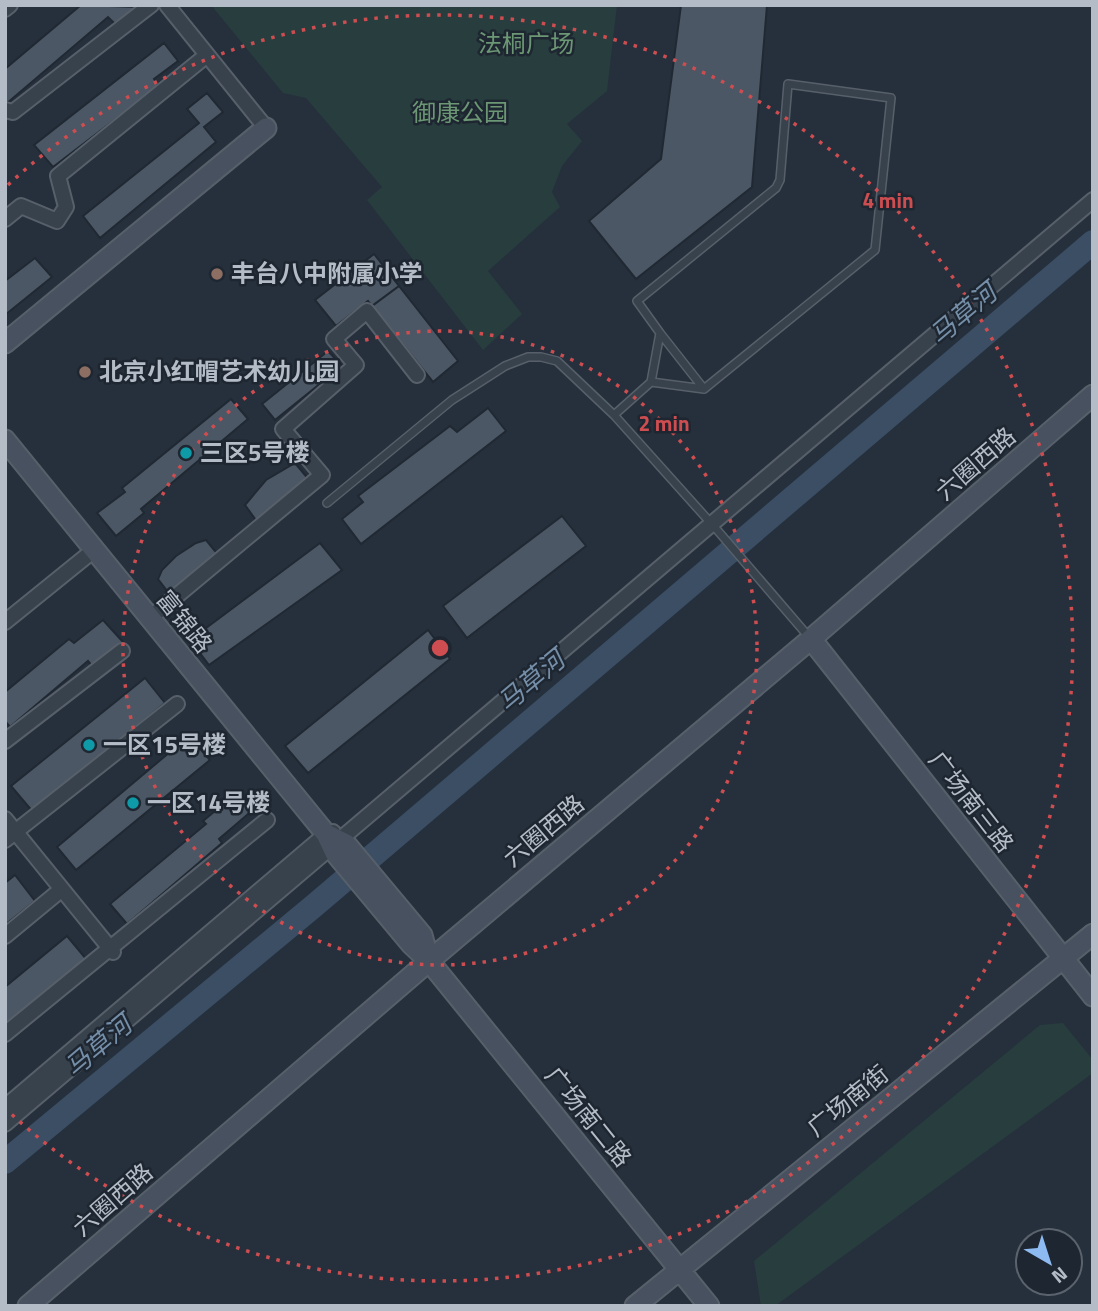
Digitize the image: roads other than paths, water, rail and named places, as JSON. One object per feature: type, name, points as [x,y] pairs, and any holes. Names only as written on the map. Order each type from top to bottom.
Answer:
[{"type":"street","points":[[5,9],[10,5]]},
{"type":"street","points":[[5,110],[13,112],[151,5]]},
{"type":"street","points":[[5,343],[266,128],[167,5]]},
{"type":"street","points":[[5,219],[21,206],[57,221],[66,207],[58,176],[207,54]]},
{"type":"street","points":[[5,1124],[361,821],[715,527],[1093,200]]},
{"type":"street","points":[[150,618],[321,475],[283,429],[356,365],[334,339],[367,311],[417,375]]},
{"type":"street","name":"六圈西路","points":[[28,1306],[429,961],[811,639],[1093,395]]},
{"type":"street","name":"富锦路","points":[[5,440],[368,882],[411,944],[429,961]]},
{"type":"street","points":[[5,622],[94,550]]},
{"type":"street","name":"广场南三路","points":[[811,639],[1093,996]]},
{"type":"street","points":[[5,741],[122,651]]},
{"type":"street","points":[[10,836],[177,704]]},
{"type":"street","points":[[5,819],[10,836],[62,889],[112,950]]},
{"type":"street","points":[[5,1034],[112,950],[267,820]]},
{"type":"street","points":[[5,1107],[335,844]]},
{"type":"street","points":[[5,936],[62,889]]},
{"type":"street","name":"广场南街","points":[[635,1306],[1093,934]]},
{"type":"street","name":"广场南二路","points":[[429,961],[709,1306]]},
{"type":"lane","points":[[651,382],[705,389],[875,250],[891,98],[788,84],[780,180],[776,188],[637,301],[705,389]]},
{"type":"lane","points":[[614,415],[651,382],[660,333]]},
{"type":"lane","points":[[327,503],[452,400],[505,366],[528,356],[557,361],[614,415],[811,639]]},
{"type":"waterway","name":"马草河","points":[[5,1162],[315,905],[1093,242]]},
{"type":"place","name":"丰台八中附属小学","points":[[217,274]]},
{"type":"place","name":"北京小红帽艺术幼儿园","points":[[85,372]]},
{"type":"place","name":"三区5号楼","points":[[186,453]]},
{"type":"place","name":"一区15号楼","points":[[89,745]]},
{"type":"place","name":"一区14号楼","points":[[133,803]]},
{"type":"park label","name":"法桐广场","points":[[526,44]]},
{"type":"park label","name":"御康公园","points":[[460,113]]}]
